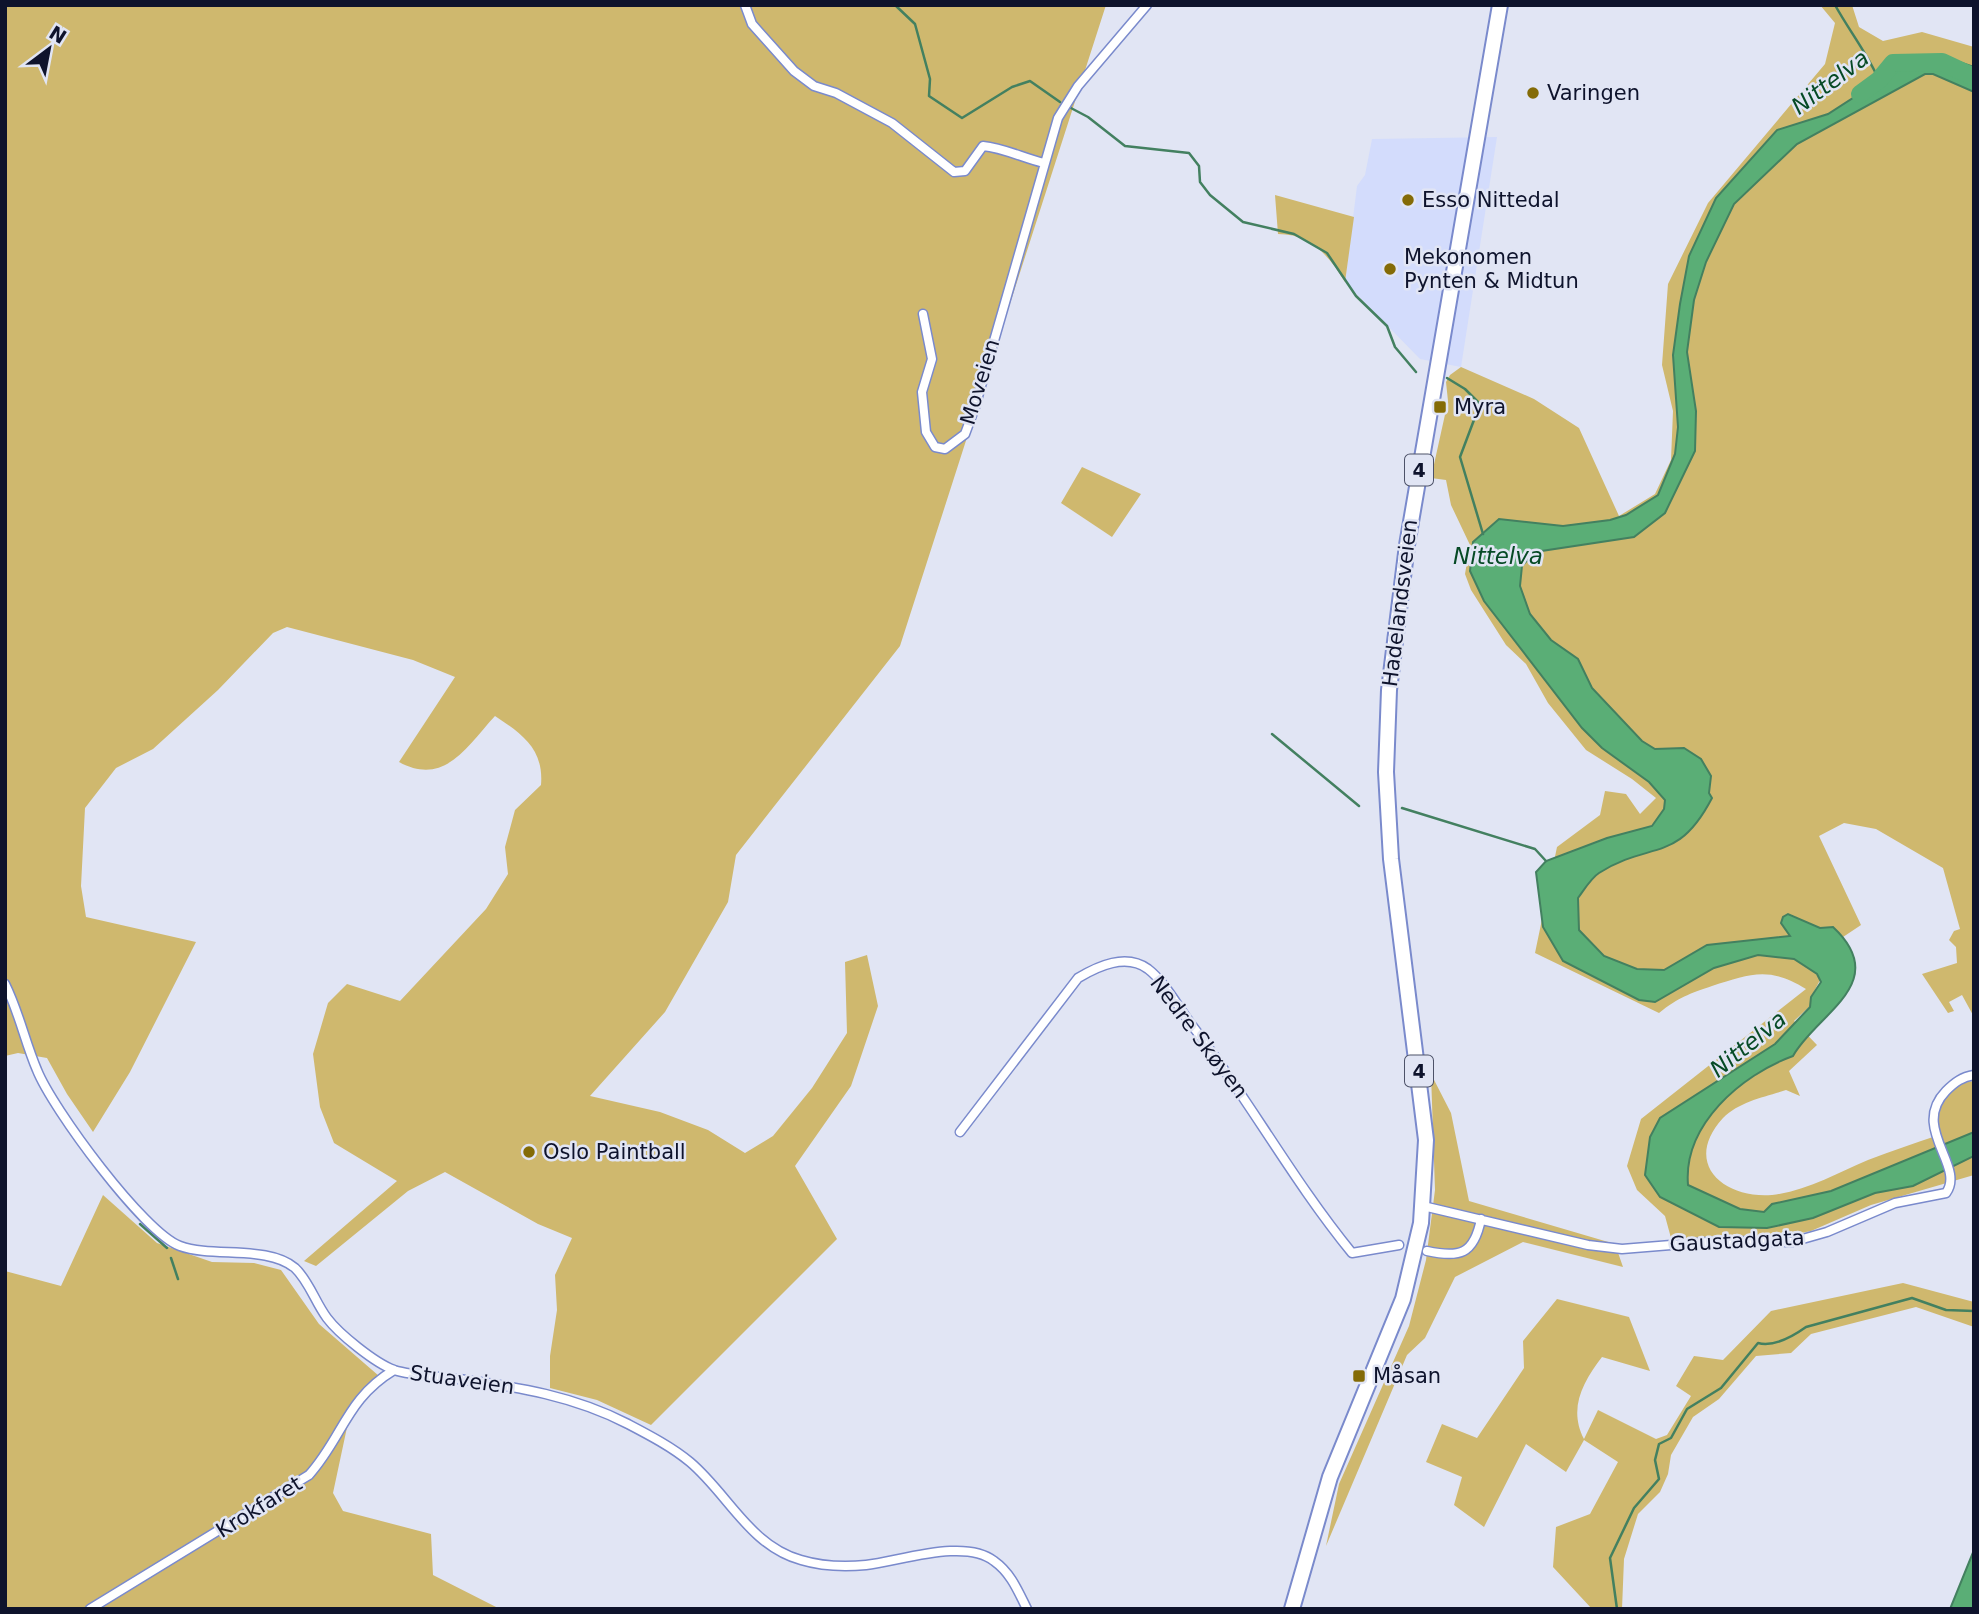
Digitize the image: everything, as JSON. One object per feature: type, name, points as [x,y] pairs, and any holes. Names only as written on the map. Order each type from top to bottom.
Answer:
[{"type":"highway","name":"Hadelandsveien","points":[[1423,1206],[1426,1162],[1424,1107],[1388,826],[1389,690],[1409,533],[1500,5]]},
{"type":"highway","name":"4","points":[[1292,1609],[1327,1488],[1408,1285],[1423,1206]]},
{"type":"street","points":[[745,5],[752,24],[794,71],[814,86],[836,93],[892,123],[954,172],[965,171],[983,146],[1000,147],[1017,157],[1044,163]]},
{"type":"street","name":"Moveien","points":[[923,314],[932,359],[922,392],[926,432],[935,447],[945,449],[965,434],[975,407],[1058,118],[1078,86],[1147,5]]},
{"type":"street","name":"Nedre Skøyen","points":[[960,1132],[1077,978],[1097,967],[1131,962],[1148,970],[1201,1037],[1289,1168],[1352,1253],[1399,1245]]},
{"type":"street","name":"Stuaveien","points":[[5,984],[17,1010],[37,1070],[50,1096],[131,1205],[167,1240],[189,1249],[270,1257],[289,1264],[303,1278],[327,1318],[339,1331],[394,1370],[541,1392],[602,1412],[660,1442],[690,1462],[749,1528],[782,1554],[828,1565],[865,1565],[951,1552],[973,1552],[985,1555],[1006,1572],[1027,1609]]},
{"type":"street","name":"Gaustadgata","points":[[1423,1206],[1604,1248],[1720,1241],[1783,1243],[1809,1238],[1895,1203],[1941,1196],[1949,1189],[1951,1177],[1933,1119],[1938,1102],[1955,1083],[1974,1075]]},
{"type":"street","points":[[1427,1251],[1451,1255],[1463,1252],[1476,1237],[1481,1219]]},
{"type":"street","name":"Krokfaret","points":[[90,1609],[309,1475],[325,1458],[356,1401],[374,1382],[394,1370]]},
{"type":"shaded area","points":[[5,5],[1106,5],[900,646],[736,855],[728,902],[665,1012],[590,1096],[660,1112],[708,1130],[745,1153],[773,1136],[812,1088],[847,1033],[845,962],[867,955],[878,1006],[851,1086],[795,1166],[837,1239],[651,1425],[597,1400],[550,1388],[550,1356],[557,1310],[555,1275],[572,1238],[538,1224],[445,1172],[408,1191],[316,1266],[304,1261],[397,1181],[334,1143],[320,1107],[313,1054],[328,1003],[347,984],[400,1001],[486,909],[508,874],[505,847],[515,810],[541,785],[541,772],[535,752],[522,736],[495,716],[454,760],[442,766],[429,770],[399,762],[455,677],[413,660],[287,627],[273,633],[218,690],[153,749],[116,768],[85,808],[81,886],[86,917],[196,942],[130,1072],[93,1132],[47,1058],[18,1053],[5,1056]]},
{"type":"shaded area","points":[[1820,5],[1852,5],[1859,27],[1883,41],[1922,32],[1974,47],[1974,1017],[1962,995],[1949,1002],[1954,1011],[1948,1013],[1922,974],[1957,963],[1956,947],[1949,940],[1954,931],[1960,929],[1943,868],[1876,829],[1844,823],[1819,836],[1861,925],[1843,937],[1811,997],[1810,1006],[1794,1021],[1817,1045],[1789,1071],[1800,1096],[1786,1090],[1737,1107],[1723,1118],[1711,1134],[1706,1150],[1714,1175],[1738,1191],[1754,1195],[1772,1195],[1797,1190],[1868,1160],[1939,1135],[1938,1117],[1945,1100],[1957,1087],[1974,1081],[1974,1175],[1871,1205],[1811,1231],[1775,1238],[1671,1238],[1665,1216],[1637,1190],[1627,1166],[1641,1119],[1806,989],[1781,977],[1759,974],[1690,994],[1659,1013],[1535,953],[1557,847],[1600,815],[1605,791],[1626,794],[1640,814],[1656,798],[1586,750],[1548,703],[1526,664],[1506,645],[1471,590],[1465,574],[1470,545],[1451,505],[1446,480],[1431,478],[1448,401],[1446,382],[1450,375],[1461,367],[1534,399],[1579,428],[1619,516],[1655,494],[1671,460],[1673,411],[1662,365],[1668,284],[1708,203],[1825,64],[1835,23]]},
{"type":"shaded area","points":[[1497,137],[1461,367],[1420,359],[1345,282],[1357,186],[1365,175],[1372,139]]},
{"type":"shaded area","points":[[1275,195],[1354,217],[1345,282],[1318,248],[1300,238],[1278,234]]},
{"type":"shaded area","points":[[1082,467],[1141,494],[1112,537],[1061,503]]},
{"type":"shaded area","points":[[1431,1074],[1451,1113],[1469,1201],[1615,1244],[1623,1267],[1523,1242],[1455,1277],[1425,1338],[1407,1355],[1326,1546],[1339,1484],[1409,1326],[1426,1260],[1435,1190]]},
{"type":"shaded area","points":[[103,1195],[157,1243],[212,1262],[254,1263],[281,1270],[319,1324],[379,1376],[349,1418],[333,1493],[343,1511],[431,1534],[433,1575],[500,1609],[5,1609],[5,1271],[61,1286]]},
{"type":"shaded area","points":[[1903,1283],[1974,1302],[1974,1327],[1916,1307],[1811,1334],[1791,1353],[1756,1356],[1719,1399],[1693,1417],[1671,1455],[1668,1474],[1660,1492],[1638,1514],[1624,1559],[1622,1609],[1592,1609],[1553,1567],[1556,1527],[1590,1514],[1618,1462],[1584,1440],[1566,1472],[1526,1444],[1484,1527],[1454,1505],[1462,1477],[1426,1462],[1442,1424],[1477,1438],[1524,1368],[1523,1341],[1557,1299],[1629,1317],[1650,1371],[1602,1357],[1580,1396],[1577,1417],[1584,1439],[1598,1410],[1656,1439],[1667,1435],[1691,1396],[1676,1386],[1694,1356],[1723,1360],[1771,1311]]},
{"type":"water","name":"Nittelva","points":[[1947,58],[1974,67],[1974,92],[1933,74],[1925,74],[1797,144],[1734,204],[1706,262],[1694,300],[1687,352],[1696,411],[1695,451],[1665,513],[1634,537],[1535,552],[1522,566],[1520,586],[1530,614],[1551,640],[1578,659],[1592,688],[1642,741],[1655,749],[1684,748],[1701,759],[1711,776],[1709,793],[1712,798],[1687,833],[1662,848],[1617,863],[1590,881],[1578,898],[1579,930],[1604,956],[1637,969],[1664,970],[1707,945],[1790,936],[1781,923],[1783,917],[1788,914],[1820,928],[1833,927],[1849,947],[1855,965],[1853,981],[1844,997],[1793,1056],[1754,1076],[1736,1089],[1705,1123],[1695,1142],[1689,1163],[1688,1185],[1740,1209],[1764,1212],[1772,1204],[1831,1191],[1974,1132],[1974,1156],[1913,1186],[1875,1193],[1813,1218],[1767,1228],[1719,1227],[1660,1197],[1645,1175],[1650,1137],[1660,1118],[1775,1044],[1810,1007],[1811,997],[1821,982],[1817,974],[1794,959],[1758,955],[1714,968],[1655,1002],[1639,1000],[1563,961],[1543,927],[1536,872],[1546,861],[1607,838],[1652,826],[1664,809],[1665,800],[1649,782],[1602,748],[1582,728],[1484,601],[1470,571],[1473,542],[1499,519],[1563,526],[1610,520],[1626,515],[1658,495],[1675,454],[1678,427],[1673,355],[1689,256],[1716,198],[1777,130],[1828,114],[1901,67]]},
{"type":"water","points":[[1974,1550],[1974,1609],[1950,1609]]},
{"type":"waterway","points":[[895,5],[915,24],[930,79],[929,96],[962,118],[1012,87],[1030,81],[1060,102]]},
{"type":"waterway","points":[[1835,5],[1879,80]]},
{"type":"waterway","name":"Nittelva","points":[[1860,94],[1879,80],[1893,63],[1942,62],[1974,77]]},
{"type":"waterway","points":[[1069,107],[1088,117],[1125,146],[1189,153],[1199,166],[1200,182],[1210,195],[1243,222],[1294,234],[1327,253],[1356,296],[1387,326],[1395,347],[1416,372]]},
{"type":"waterway","points":[[1447,378],[1465,389],[1480,404],[1460,457],[1483,534]]},
{"type":"waterway","points":[[1272,734],[1359,806]]},
{"type":"waterway","points":[[1402,808],[1535,849],[1546,861]]},
{"type":"waterway","points":[[140,1224],[167,1248]]},
{"type":"waterway","points":[[171,1258],[178,1279]]},
{"type":"waterway","points":[[1617,1609],[1610,1558],[1634,1508],[1659,1479],[1655,1460],[1659,1444],[1671,1438],[1687,1409],[1721,1388],[1758,1343],[1777,1342],[1806,1327],[1912,1298],[1946,1310],[1974,1311]]},
{"type":"place","name":"Varingen","points":[[1533,93]]},
{"type":"place","name":"Esso Nittedal","points":[[1408,200]]},
{"type":"place","name":"Mekonomen Pynten & Midtun","points":[[1390,269]]},
{"type":"place","name":"Myra","points":[[1440,407]]},
{"type":"place","name":"Oslo Paintball","points":[[529,1152]]},
{"type":"place","name":"Måsan","points":[[1359,1376]]}]
